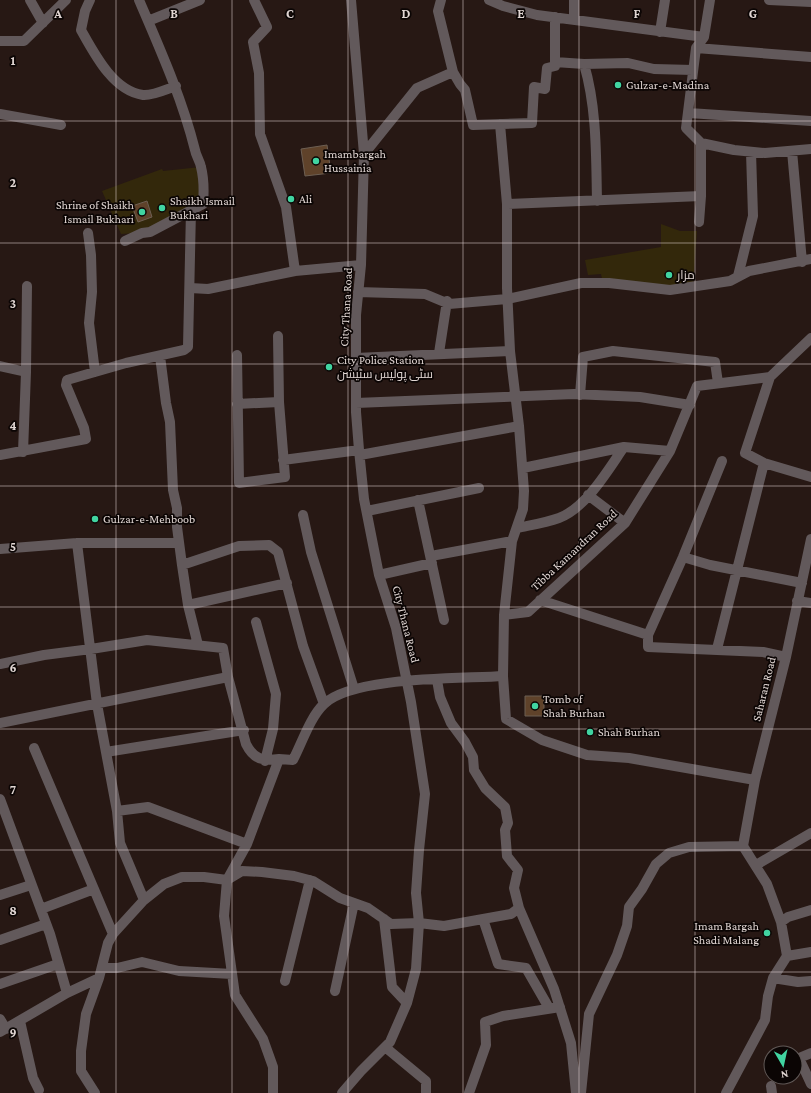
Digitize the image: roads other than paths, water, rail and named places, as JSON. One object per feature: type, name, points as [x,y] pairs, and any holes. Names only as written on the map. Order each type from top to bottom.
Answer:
[{"type":"street","points":[[30,0],[43,23]]},
{"type":"street","points":[[0,41],[24,41],[66,0]]},
{"type":"street","points":[[90,0],[84,11],[81,30],[103,68],[127,90],[144,95],[176,86]]},
{"type":"street","points":[[125,241],[142,233],[150,232],[203,204],[204,186],[201,167],[196,155],[188,122],[176,86],[139,0]]},
{"type":"street","points":[[148,21],[200,0]]},
{"type":"street","points":[[254,0],[267,27],[253,42],[259,73],[260,134],[286,208],[295,271]]},
{"type":"street","name":"City Thana Road","points":[[342,1093],[390,1042],[407,1003],[416,969],[419,923],[416,893],[421,821],[425,794],[396,628],[380,575],[367,511],[359,452],[356,403],[356,315],[361,265],[364,154],[351,0]]},
{"type":"street","points":[[441,0],[438,11],[453,72],[465,90],[474,125],[532,123],[534,87],[545,89],[547,68],[555,66],[555,17]]},
{"type":"street","points":[[489,0],[510,8],[555,17],[704,37]]},
{"type":"street","points":[[574,0],[574,20]]},
{"type":"street","points":[[660,32],[665,0]]},
{"type":"street","points":[[710,0],[704,37],[696,48],[686,128],[701,143],[751,152],[765,153],[811,149]]},
{"type":"street","points":[[770,0],[811,2]]},
{"type":"street","points":[[696,48],[811,56]]},
{"type":"street","points":[[555,62],[584,64],[628,63],[654,69],[693,70]]},
{"type":"street","points":[[584,64],[593,108],[597,201]]},
{"type":"street","points":[[364,154],[417,88],[453,72]]},
{"type":"street","points":[[689,113],[811,120]]},
{"type":"street","points":[[0,114],[61,125]]},
{"type":"street","points":[[500,124],[507,204],[507,300],[510,351],[519,426],[521,462],[523,468],[523,509],[512,541],[504,615],[503,676],[506,719],[542,740],[587,755],[629,758],[755,780]]},
{"type":"street","points":[[699,222],[701,196],[701,143]]},
{"type":"street","points":[[358,292],[425,294],[447,301],[449,304],[507,300],[581,283],[616,283],[670,290],[730,281],[749,271],[806,261],[792,151]]},
{"type":"street","points":[[738,276],[753,216],[751,152]]},
{"type":"street","points":[[507,204],[701,196]]},
{"type":"street","points":[[0,455],[23,452],[86,439],[66,382],[95,372],[160,356],[188,347],[191,210]]},
{"type":"street","points":[[88,233],[91,255],[92,292],[89,323],[95,372]]},
{"type":"street","points":[[190,288],[208,289],[295,271],[361,265]]},
{"type":"street","points":[[23,452],[27,286]]},
{"type":"street","points":[[439,353],[447,301]]},
{"type":"street","points":[[237,354],[239,484],[285,477],[280,402],[278,336]]},
{"type":"street","points":[[811,338],[770,377],[745,454],[764,463],[811,477]]},
{"type":"street","points":[[356,358],[439,353],[510,351]]},
{"type":"street","points":[[580,395],[583,357],[613,351],[715,362],[718,383]]},
{"type":"street","points":[[160,356],[170,422],[173,490],[177,508],[179,543],[188,605],[198,645]]},
{"type":"street","points":[[0,366],[26,372]]},
{"type":"street","name":"Tibba Kamandran Road","points":[[504,615],[528,612],[625,522],[670,451],[697,386],[770,377]]},
{"type":"street","points":[[356,403],[515,396],[580,395],[640,397],[690,405]]},
{"type":"street","points":[[238,404],[280,402]]},
{"type":"street","points":[[283,460],[359,452],[519,426]]},
{"type":"street","points":[[523,468],[624,447],[670,451]]},
{"type":"street","points":[[517,528],[560,518],[576,508],[599,483],[624,447]]},
{"type":"street","points":[[722,461],[683,557],[648,635],[648,647],[717,649],[763,652],[786,656]]},
{"type":"street","points":[[717,649],[764,463]]},
{"type":"street","points":[[367,511],[479,488]]},
{"type":"street","points":[[588,495],[625,522]]},
{"type":"street","points":[[418,500],[444,620]]},
{"type":"street","points":[[303,515],[311,552],[354,689]]},
{"type":"street","points":[[380,575],[432,560],[512,541]]},
{"type":"street","points":[[0,549],[77,542],[179,543]]},
{"type":"street","points":[[77,542],[97,704],[117,811],[120,843],[144,900]]},
{"type":"street","name":"Saharan Road","points":[[743,846],[755,780],[786,656],[811,543]]},
{"type":"street","points":[[182,565],[239,546],[269,545],[278,552],[303,646],[324,704]]},
{"type":"street","points":[[683,557],[802,583]]},
{"type":"street","points":[[188,605],[287,583]]},
{"type":"street","points":[[540,600],[648,635]]},
{"type":"street","points":[[797,601],[811,603]]},
{"type":"street","points":[[256,622],[276,694],[273,729],[265,761]]},
{"type":"street","points":[[0,664],[44,654],[91,650],[147,640],[223,648],[228,677],[244,730],[246,744],[251,753],[265,761],[279,759],[293,760],[310,725],[324,704],[339,694],[354,689],[383,683],[503,676]]},
{"type":"street","points":[[0,723],[228,677]]},
{"type":"street","points":[[437,680],[440,697],[451,723],[466,742],[473,757],[474,770],[486,788],[505,807],[508,824],[505,830],[507,856],[518,870],[514,888],[519,908],[533,936],[560,1007],[571,1043],[576,1093]]},
{"type":"street","points":[[106,752],[244,730]]},
{"type":"street","points":[[34,748],[113,934]]},
{"type":"street","points":[[273,1093],[273,1067],[264,1039],[235,995],[224,916],[227,880],[247,844],[279,759]]},
{"type":"street","points":[[0,799],[41,909],[67,993]]},
{"type":"street","points":[[117,811],[148,807],[247,844]]},
{"type":"street","points":[[756,865],[811,833]]},
{"type":"street","points":[[580,1093],[589,1014],[617,955],[627,926],[628,907],[642,889],[656,864],[669,853],[689,847],[720,845],[743,846],[756,865],[767,884],[781,922],[787,956],[773,978],[768,996],[765,1020],[726,1093]]},
{"type":"street","points":[[95,1093],[81,1071],[81,1051],[86,1014],[99,978],[108,943],[113,934],[144,900],[164,884],[182,877],[204,877],[227,880],[242,872],[294,876],[310,880],[340,898],[368,908],[391,924],[419,923],[444,926],[512,914],[519,908]]},
{"type":"street","points":[[285,981],[310,880]]},
{"type":"street","points":[[0,896],[31,885]]},
{"type":"street","points":[[41,909],[94,889]]},
{"type":"street","points":[[335,991],[354,903]]},
{"type":"street","points":[[781,922],[788,917],[811,910]]},
{"type":"street","points":[[483,918],[498,964],[526,968],[549,1008]]},
{"type":"street","points":[[384,919],[392,987],[407,1003]]},
{"type":"street","points":[[0,940],[46,924]]},
{"type":"street","points":[[787,956],[811,952]]},
{"type":"street","points":[[102,968],[116,968],[142,962],[179,971],[232,974]]},
{"type":"street","points":[[0,984],[58,964]]},
{"type":"street","points":[[0,1018],[3,1031],[67,993],[99,978]]},
{"type":"street","points":[[773,978],[798,982],[811,981]]},
{"type":"street","points":[[469,1093],[486,1044],[485,1022],[503,1016],[560,1007]]},
{"type":"street","points":[[20,1021],[33,1078],[39,1090]]},
{"type":"street","points":[[385,1047],[426,1081],[426,1093]]},
{"type":"street","points":[[811,1053],[799,1058],[811,1084]]},
{"type":"place","name":"Gulzar-e-Madina","points":[[618,85]]},
{"type":"place","name":"Imambargah Hussainia","points":[[316,161]]},
{"type":"place","name":"Ali","points":[[291,199]]},
{"type":"place","name":"Shaikh Ismail Bukhari","points":[[162,208]]},
{"type":"place","name":"Shrine of Shaikh Ismail Bukhari","points":[[142,212]]},
{"type":"place","name":"مزار","points":[[669,275]]},
{"type":"place","name":"City Police Station سٹی پولیس سٹیشن","points":[[329,367]]},
{"type":"place","name":"Gulzar-e-Mehboob","points":[[95,519]]},
{"type":"place","name":"Tomb of Shah Burhan","points":[[535,706]]},
{"type":"place","name":"Shah Burhan","points":[[590,732]]},
{"type":"place","name":"Imam Bargah Shadi Malang","points":[[767,933]]}]
